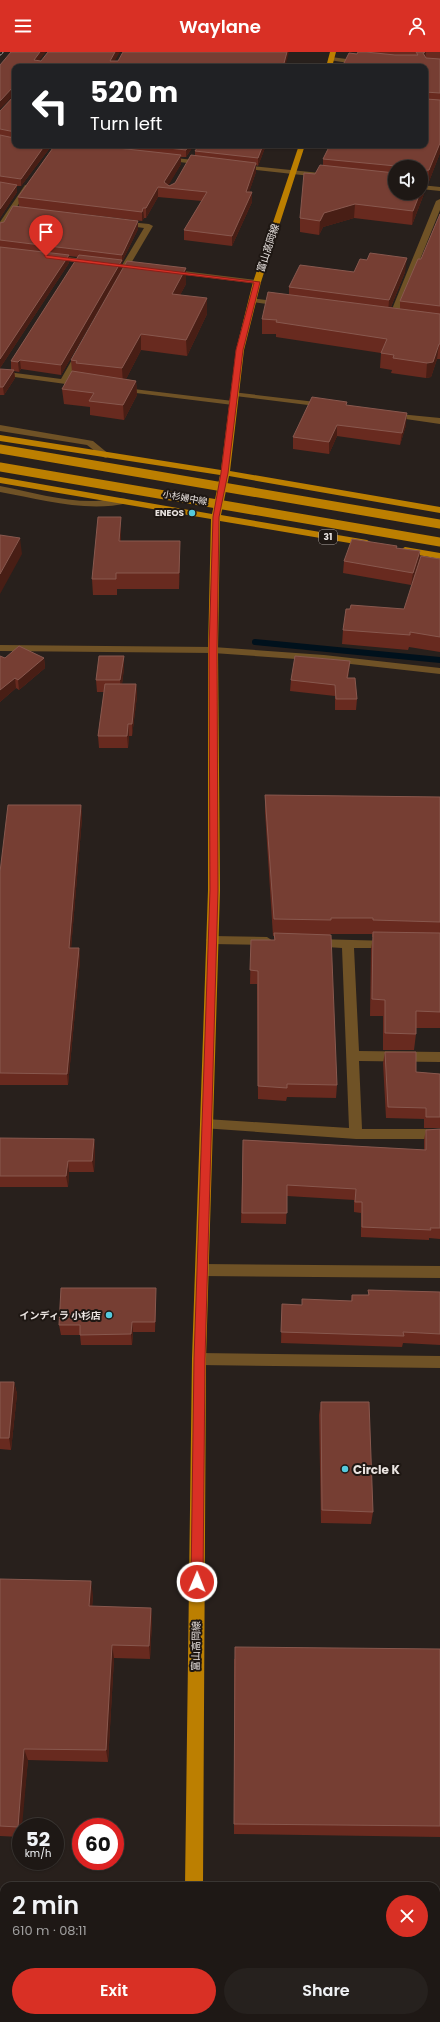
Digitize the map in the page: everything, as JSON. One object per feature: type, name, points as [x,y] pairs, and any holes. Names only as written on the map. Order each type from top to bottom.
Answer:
[{"type":"main road","points":[[330,64],[333,52]]},
{"type":"main road","name":"富山高岡線","points":[[194,1882],[199,1359],[212,940],[213,650],[216,517],[225,473],[240,350],[252,300],[301,148]]},
{"type":"main road","points":[[0,438],[225,473],[440,510]]},
{"type":"main road","name":"小杉婦中線","points":[[0,449],[440,524]]},
{"type":"main road","name":"小杉婦中線","points":[[0,467],[440,542]]},
{"type":"main road","name":"31","points":[[0,480],[378,545]]},
{"type":"main road","points":[[393,548],[440,556]]},
{"type":"street","points":[[331,60],[366,63]]},
{"type":"street","points":[[52,153],[56,148]]},
{"type":"street","points":[[71,148],[78,149]]},
{"type":"street","points":[[159,158],[212,164]]},
{"type":"street","points":[[235,166],[327,176]]},
{"type":"street","points":[[0,227],[16,211],[24,190],[33,178]]},
{"type":"street","points":[[428,188],[440,189]]},
{"type":"street","points":[[16,189],[24,190]]},
{"type":"street","points":[[392,319],[440,201]]},
{"type":"street","points":[[111,222],[149,226],[126,265],[128,270],[120,283]]},
{"type":"street","points":[[46,256],[75,263],[98,262]]},
{"type":"street","points":[[165,270],[258,282]]},
{"type":"street","points":[[252,300],[294,306]]},
{"type":"street","points":[[63,382],[86,342]]},
{"type":"street","points":[[4,371],[78,384]]},
{"type":"street","points":[[110,388],[331,406]]},
{"type":"street","points":[[386,414],[440,421]]},
{"type":"street","points":[[0,428],[90,443],[106,455]]},
{"type":"street","points":[[0,490],[87,504],[106,505],[125,501]]},
{"type":"street","points":[[0,648],[213,650],[324,658],[440,671]]},
{"type":"street","points":[[212,940],[279,941]]},
{"type":"street","points":[[302,942],[402,944]]},
{"type":"street","points":[[348,944],[354,1056],[356,1134]]},
{"type":"street","points":[[354,1056],[440,1058]]},
{"type":"street","points":[[206,1124],[356,1134],[440,1134]]},
{"type":"street","points":[[202,1270],[440,1272]]},
{"type":"street","points":[[199,1359],[440,1362]]},
{"type":"building","points":[[11,52],[40,52],[34,60],[41,61],[48,52],[115,52],[110,61],[118,61],[123,52],[287,52],[284,64],[12,64],[12,88],[0,101],[0,65]]},
{"type":"building","points":[[358,52],[366,52],[395,55],[418,55],[416,52],[425,52],[423,53],[426,58],[440,59],[440,93],[428,92],[428,64],[344,64],[349,53],[357,54]]},
{"type":"building","points":[[12,98],[12,131],[0,129],[0,111]]},
{"type":"building","points":[[428,99],[440,100],[440,143],[429,170],[428,160],[388,160],[388,165],[323,159],[328,148],[428,148]]},
{"type":"building","points":[[0,135],[12,138],[12,148],[43,148],[21,179],[0,176]]},
{"type":"building","points":[[53,148],[117,148],[181,155],[164,182],[169,186],[175,183],[191,155],[256,163],[246,192],[252,192],[232,236],[184,230],[207,192],[158,187],[146,208],[143,208],[142,212],[18,197]]},
{"type":"building","points":[[168,148],[187,148],[186,150]]},
{"type":"building","points":[[197,148],[262,148],[258,158],[195,151]]},
{"type":"building","points":[[320,165],[388,172],[388,200],[417,200],[413,211],[355,204],[324,213],[320,221],[300,218],[304,173],[315,174]]},
{"type":"building","points":[[0,182],[17,185],[0,209]]},
{"type":"building","points":[[13,206],[138,221],[122,255],[0,240],[0,223],[4,222]]},
{"type":"building","points":[[440,214],[440,306],[400,301],[418,259],[421,259]]},
{"type":"building","points":[[0,247],[69,255],[0,359]]},
{"type":"building","points":[[370,253],[407,258],[389,300],[289,287],[300,265],[354,272],[360,259],[367,260]]},
{"type":"building","points":[[79,255],[122,260],[61,365],[20,360],[18,362],[11,361]]},
{"type":"building","points":[[127,261],[186,268],[172,294],[207,298],[186,340],[141,334],[122,368],[76,363],[77,361],[71,360]]},
{"type":"building","points":[[268,292],[440,314],[440,344],[433,362],[427,363],[393,358],[394,355],[381,353],[387,339],[276,322],[277,320],[262,319]]},
{"type":"building","points":[[0,369],[14,370],[3,387],[0,387]]},
{"type":"building","points":[[72,371],[136,381],[123,405],[89,401],[94,393],[62,389]]},
{"type":"building","points":[[312,397],[347,402],[346,405],[407,413],[402,433],[337,425],[329,442],[293,437]]},
{"type":"building","points":[[98,517],[121,517],[119,541],[180,541],[179,573],[116,573],[116,579],[92,579]]},
{"type":"building","points":[[0,535],[20,538],[0,574]]},
{"type":"building","points":[[352,539],[397,546],[396,548],[420,551],[413,573],[344,561]]},
{"type":"building","points":[[421,556],[440,559],[440,637],[410,632],[410,635],[343,630],[346,609],[350,609],[351,605],[404,609]]},
{"type":"building","points":[[19,646],[44,658],[18,680],[15,678],[0,690],[0,656],[5,658]]},
{"type":"building","points":[[99,656],[124,656],[120,680],[96,680]]},
{"type":"building","points":[[295,656],[350,661],[347,678],[355,678],[357,699],[336,699],[335,685],[291,680]]},
{"type":"building","points":[[105,684],[136,684],[132,724],[128,724],[127,736],[98,736]]},
{"type":"building","points":[[265,795],[440,797],[440,922],[373,920],[373,918],[331,918],[331,920],[274,919]]},
{"type":"building","points":[[8,805],[81,805],[69,948],[79,948],[67,1074],[0,1073],[0,872]]},
{"type":"building","points":[[373,932],[440,933],[440,1012],[416,1011],[416,1034],[385,1033],[385,1000],[372,999]]},
{"type":"building","points":[[274,933],[331,935],[337,1085],[287,1084],[287,1088],[258,1086],[258,971],[250,970],[251,940],[275,940]]},
{"type":"building","points":[[385,1052],[416,1052],[416,1072],[440,1074],[440,1117],[426,1117],[426,1108],[388,1107]]},
{"type":"building","points":[[440,1129],[440,1228],[430,1228],[431,1230],[362,1227],[362,1202],[355,1202],[356,1189],[287,1185],[287,1213],[242,1213],[243,1140],[426,1150],[426,1130]]},
{"type":"building","points":[[0,1138],[94,1139],[92,1161],[68,1161],[66,1176],[0,1176]]},
{"type":"building","name":"インディラ 小杉店","points":[[61,1288],[156,1288],[155,1322],[132,1322],[131,1334],[80,1335],[80,1325],[59,1325]]},
{"type":"building","points":[[368,1290],[440,1292],[440,1334],[403,1332],[404,1336],[281,1332],[282,1304],[302,1305],[302,1299],[352,1301],[352,1295],[369,1295]]},
{"type":"building","points":[[0,1382],[14,1382],[9,1438],[0,1438]]},
{"type":"building","name":"Circle K","points":[[321,1402],[369,1402],[373,1512],[322,1510]]},
{"type":"building","points":[[0,1579],[91,1581],[89,1606],[151,1608],[149,1646],[112,1645],[106,1750],[24,1749],[19,1818],[12,1818],[12,1827],[0,1826]]},
{"type":"building","points":[[235,1647],[440,1649],[440,1826],[234,1824]]},
{"type":"waterway","points":[[255,642],[440,660]]},
{"type":"place","name":"ENEOS","points":[[192,513]]},
{"type":"place","name":"インディラ 小杉店","points":[[109,1315]]},
{"type":"place","name":"Circle K","points":[[345,1469]]},
{"type":"route","points":[[46,256],[258,282],[240,350],[225,473],[216,517],[213,650],[214,890],[199,1359],[197,1582]]}]
